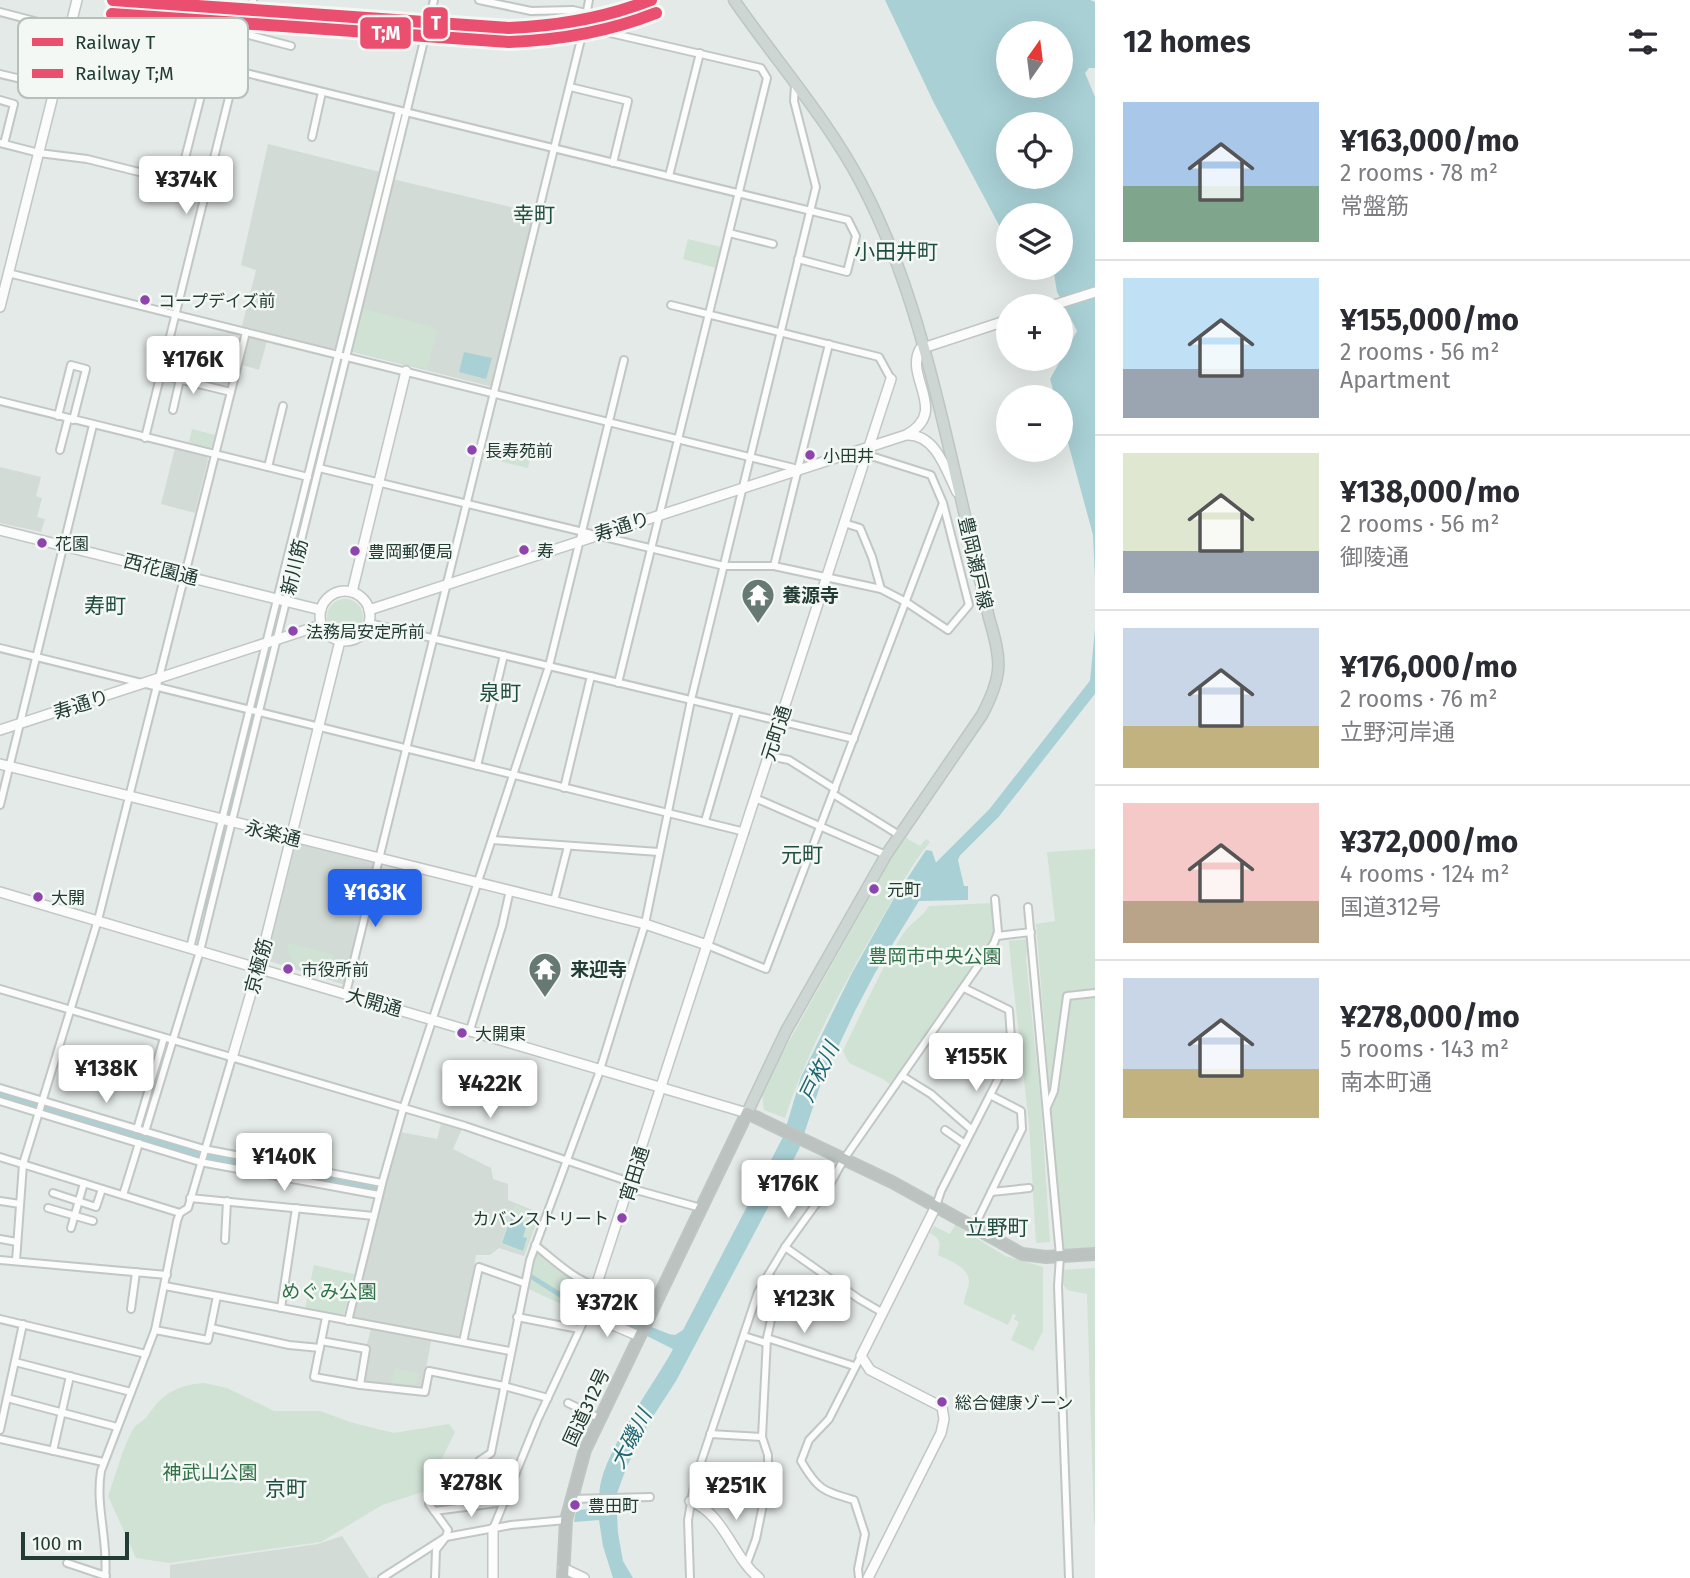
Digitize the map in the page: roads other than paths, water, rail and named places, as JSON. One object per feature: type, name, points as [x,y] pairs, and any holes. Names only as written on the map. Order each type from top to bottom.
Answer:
[{"type":"highway","points":[[747,1113],[936,1206],[1022,1254],[1095,1254]]},
{"type":"highway","name":"国道312号","points":[[563,1573],[566,1520],[585,1450],[747,1113]]},
{"type":"main road","name":"豊岡瀬戸線","points":[[734,0],[839,147],[869,198],[891,246],[929,345],[961,500],[999,650],[998,673],[992,695],[982,715],[886,855],[786,1031],[747,1113]]},
{"type":"street","points":[[72,18],[77,0]]},
{"type":"street","points":[[248,21],[253,0]]},
{"type":"street","name":"新川筋","points":[[282,599],[308,477],[342,356],[402,112],[435,0]]},
{"type":"street","points":[[479,0],[531,11],[573,10],[586,13]]},
{"type":"street","points":[[346,993],[570,87],[589,0]]},
{"type":"street","points":[[0,12],[23,18]]},
{"type":"street","points":[[584,27],[761,68],[767,78],[618,682]]},
{"type":"street","points":[[248,35],[291,46]]},
{"type":"street","points":[[669,176],[700,53]]},
{"type":"street","points":[[0,74],[18,79]]},
{"type":"street","points":[[248,74],[849,220],[856,236],[847,272],[798,259]]},
{"type":"street","points":[[435,1578],[436,1550],[448,1530],[429,1504],[431,1491],[470,1476],[479,1461],[491,1453],[524,1283],[535,1245],[600,1068],[645,924],[691,700],[816,187],[794,101],[795,85]]},
{"type":"street","points":[[570,87],[628,101],[613,163]]},
{"type":"street","points":[[312,137],[322,92]]},
{"type":"street","points":[[0,307],[5,274],[53,98]]},
{"type":"street","points":[[0,100],[14,104],[2,143],[39,153],[87,159],[179,182],[200,98]]},
{"type":"street","points":[[145,438],[229,98]]},
{"type":"street","points":[[729,233],[773,244]]},
{"type":"street","points":[[5,274],[799,469]]},
{"type":"street","points":[[1073,299],[1095,292]]},
{"type":"street","points":[[671,305],[879,357],[891,379]]},
{"type":"street","points":[[906,435],[917,428],[926,411],[917,361],[918,351],[996,324]]},
{"type":"street","points":[[16,1261],[23,1164],[97,920],[246,332]]},
{"type":"street","points":[[775,566],[829,344]]},
{"type":"street","points":[[194,351],[238,362]]},
{"type":"street","name":"新川筋","points":[[145,1132],[173,1041],[271,641],[319,468],[342,356]]},
{"type":"street","points":[[348,1321],[403,1109],[549,666],[624,360]]},
{"type":"street","points":[[58,416],[71,365],[86,369],[60,450]]},
{"type":"street","points":[[352,592],[406,371]]},
{"type":"street","points":[[161,375],[231,392]]},
{"type":"street","points":[[173,410],[180,379]]},
{"type":"street","name":"元町通","points":[[662,1086],[844,523],[872,446],[891,379]]},
{"type":"street","points":[[0,401],[308,477]]},
{"type":"street","points":[[268,467],[283,406]]},
{"type":"street","points":[[0,805],[5,765],[20,724],[93,425]]},
{"type":"street","points":[[906,435],[918,436],[931,444],[961,500]]},
{"type":"street","name":"寿通り","points":[[369,610],[581,536],[596,535],[906,435]]},
{"type":"street","points":[[596,535],[724,566],[775,566],[880,589],[906,602],[948,630],[969,605],[943,503],[931,475],[870,457],[872,446]]},
{"type":"street","points":[[319,468],[467,503],[581,536]]},
{"type":"street","points":[[707,945],[766,969],[943,503]]},
{"type":"street","points":[[844,523],[860,528],[880,589]]},
{"type":"street","name":"西花園通","points":[[0,530],[321,610]]},
{"type":"street","points":[[352,592],[361,597],[369,610],[369,622],[358,637],[340,641],[329,636],[321,625],[321,610],[325,601],[333,594],[352,592]]},
{"type":"street","points":[[369,622],[853,739]]},
{"type":"street","name":"寿通り","points":[[0,730],[145,683],[158,682],[321,625]]},
{"type":"street","name":"京極筋","points":[[106,1577],[99,1490],[103,1462],[155,1330],[180,1213],[188,1208],[259,968],[340,641]]},
{"type":"street","points":[[0,648],[145,683]]},
{"type":"street","points":[[477,766],[504,655]]},
{"type":"street","points":[[564,788],[591,676]]},
{"type":"street","points":[[158,682],[254,711],[745,832]]},
{"type":"street","points":[[705,821],[737,711]]},
{"type":"street","points":[[769,755],[789,760],[900,835]]},
{"type":"street","name":"永楽通","points":[[5,765],[645,924],[707,945]]},
{"type":"street","points":[[755,798],[886,855]]},
{"type":"street","points":[[492,840],[659,852]]},
{"type":"street","points":[[554,901],[568,846]]},
{"type":"street","points":[[470,1030],[502,926],[510,890]]},
{"type":"street","name":"大開通","points":[[0,892],[747,1113]]},
{"type":"street","points":[[690,1578],[688,1520],[691,1501],[710,1434],[758,1292],[844,1159],[964,988],[997,936],[995,899]]},
{"type":"street","points":[[1028,906],[1046,1108],[1063,1256],[1058,1286],[1069,1578]]},
{"type":"street","points":[[997,936],[1031,933]]},
{"type":"street","points":[[859,1578],[858,1569],[865,1534],[854,1500],[825,1492],[809,1475],[801,1461],[809,1440],[829,1419],[1013,1048],[1010,1012],[964,988]]},
{"type":"street","points":[[0,989],[465,1126],[701,1208]]},
{"type":"street","points":[[1046,1108],[1054,1091],[1067,996],[1095,993]]},
{"type":"street","points":[[137,1129],[164,1038]]},
{"type":"street","points":[[902,1076],[931,1094],[972,1130]]},
{"type":"street","name":"宵田通","points":[[588,1313],[662,1086]]},
{"type":"street","points":[[0,1087],[204,1150],[382,1183]]},
{"type":"street","points":[[974,1227],[1022,1129],[1021,1111],[990,1095]]},
{"type":"street","points":[[0,1101],[201,1161],[379,1195]]},
{"type":"street","points":[[945,1130],[965,1144]]},
{"type":"street","points":[[123,1195],[139,1143]]},
{"type":"street","points":[[0,1157],[180,1213]]},
{"type":"street","points":[[71,1228],[84,1183]]},
{"type":"street","points":[[991,1192],[1029,1188]]},
{"type":"street","points":[[53,1194],[96,1207],[102,1189]]},
{"type":"street","points":[[190,1198],[374,1216]]},
{"type":"street","points":[[0,1201],[20,1204]]},
{"type":"street","points":[[225,1240],[227,1201]]},
{"type":"street","points":[[48,1208],[93,1221]]},
{"type":"street","points":[[281,1308],[296,1208]]},
{"type":"street","points":[[0,1239],[17,1242]]},
{"type":"street","points":[[535,1245],[569,1273],[598,1287]]},
{"type":"street","points":[[785,1248],[883,1313]]},
{"type":"street","points":[[0,1270],[0,1260],[167,1275]]},
{"type":"street","points":[[463,1342],[479,1267],[524,1283]]},
{"type":"street","points":[[131,1309],[136,1272]]},
{"type":"street","points":[[746,1566],[756,1539],[768,1480],[768,1455],[762,1437],[767,1338],[776,1297],[769,1274]]},
{"type":"street","points":[[164,1286],[510,1352]]},
{"type":"street","points":[[155,1330],[208,1340],[217,1296]]},
{"type":"street","points":[[493,1578],[494,1529],[548,1398],[588,1313],[639,1336]]},
{"type":"street","points":[[326,1317],[314,1377],[425,1392],[429,1371],[548,1398]]},
{"type":"street","points":[[517,1317],[579,1329]]},
{"type":"street","points":[[0,1319],[146,1354]]},
{"type":"street","points":[[0,1430],[23,1324]]},
{"type":"street","points":[[211,1328],[289,1345],[366,1349],[360,1385]]},
{"type":"street","points":[[744,1336],[765,1343],[767,1338]]},
{"type":"street","points":[[767,1338],[855,1366]]},
{"type":"street","points":[[860,1356],[870,1370],[942,1407],[944,1419],[941,1433],[867,1578]]},
{"type":"street","points":[[15,1362],[131,1392]]},
{"type":"street","points":[[53,1451],[70,1376]]},
{"type":"street","points":[[7,1398],[117,1427]]},
{"type":"street","points":[[568,1403],[599,1418]]},
{"type":"street","points":[[710,1434],[762,1437]]},
{"type":"street","points":[[0,1439],[103,1462]]},
{"type":"street","points":[[570,1499],[650,1497]]},
{"type":"street","points":[[691,1501],[704,1508],[722,1527],[746,1566],[759,1578]]},
{"type":"street","points":[[434,1511],[505,1502]]},
{"type":"street","points":[[382,1578],[446,1537],[566,1520]]},
{"type":"street","points":[[67,1563],[106,1577]]},
{"type":"street","points":[[563,1573],[584,1578]]},
{"type":"water","points":[[885,0],[1095,2],[1095,68],[1089,68],[1085,73],[1095,97],[1095,578],[1093,535],[1073,461],[1073,385],[1052,385],[1050,379],[1054,371],[1073,371],[1073,338],[1077,331],[1073,323],[1073,294],[1058,294],[1055,280],[1073,280],[1073,203],[996,203],[996,219],[934,103]]},
{"type":"water","points":[[464,352],[492,358],[486,379],[459,372]]},
{"type":"water","points":[[1095,629],[1095,692],[1089,691]]},
{"type":"water","name":"大磯川","points":[[926,850],[932,851],[937,866],[945,864],[956,852],[960,855],[958,860],[964,886],[968,886],[968,900],[919,901],[855,1011],[821,1083],[799,1149],[676,1381],[650,1421],[627,1466],[616,1496],[623,1561],[633,1578],[613,1578],[603,1546],[599,1520],[574,1522],[576,1510],[593,1509],[601,1503],[600,1488],[614,1448],[673,1349],[599,1312],[570,1304],[529,1278],[530,1273],[573,1300],[599,1306],[669,1334],[675,1335],[683,1330],[783,1137],[801,1077],[852,973],[893,900]]},
{"type":"water","points":[[511,1218],[527,1224],[523,1251],[502,1243]]},
{"type":"waterway","points":[[404,108],[430,0]]},
{"type":"waterway","points":[[343,352],[403,113]]},
{"type":"waterway","points":[[283,597],[342,358]]},
{"type":"waterway","points":[[273,638],[281,602]]},
{"type":"waterway","points":[[255,709],[271,647]]},
{"type":"waterway","name":"戸枚川","points":[[929,878],[994,813],[1095,684]]},
{"type":"waterway","points":[[228,818],[254,714]]},
{"type":"waterway","points":[[205,910],[227,823]]},
{"type":"waterway","name":"戸枚川","points":[[0,1095],[192,1152],[370,1188]]},
{"type":"rail line","name":"T","points":[[113,0],[509,28],[582,20],[651,0]]},
{"type":"rail line","name":"T;M","points":[[248,24],[509,42],[584,34],[656,13]]},
{"type":"rail line","name":"T;M","points":[[112,14],[169,18]]},
{"type":"place","name":"コープデイズ前","points":[[145,300]]},
{"type":"place","name":"長寿苑前","points":[[472,450]]},
{"type":"place","name":"小田井","points":[[810,455]]},
{"type":"place","name":"花園","points":[[42,543]]},
{"type":"place","name":"寿","points":[[524,550]]},
{"type":"place","name":"豊岡郵便局","points":[[355,551]]},
{"type":"place","name":"養源寺","points":[[758,625]]},
{"type":"place","name":"法務局安定所前","points":[[293,631]]},
{"type":"place","name":"元町","points":[[874,889]]},
{"type":"place","name":"大開","points":[[38,897]]},
{"type":"place","name":"市役所前","points":[[288,969]]},
{"type":"place","name":"来迎寺","points":[[545,999]]},
{"type":"place","name":"大開東","points":[[462,1033]]},
{"type":"place","name":"カバンストリート","points":[[622,1218]]},
{"type":"place","name":"総合健康ゾーン","points":[[942,1402]]},
{"type":"place","name":"豊田町","points":[[575,1505]]},
{"type":"district","name":"幸町","points":[[534,215]]},
{"type":"district","name":"小田井町","points":[[896,252]]},
{"type":"district","name":"寿町","points":[[105,606]]},
{"type":"district","name":"泉町","points":[[500,693]]},
{"type":"district","name":"元町","points":[[802,855]]},
{"type":"district","name":"立野町","points":[[997,1228]]},
{"type":"district","name":"京町","points":[[286,1489]]},
{"type":"park label","name":"豊岡市中央公園","points":[[935,956]]},
{"type":"park label","name":"めぐみ公園","points":[[329,1291]]},
{"type":"park label","name":"神武山公園","points":[[210,1472]]}]
